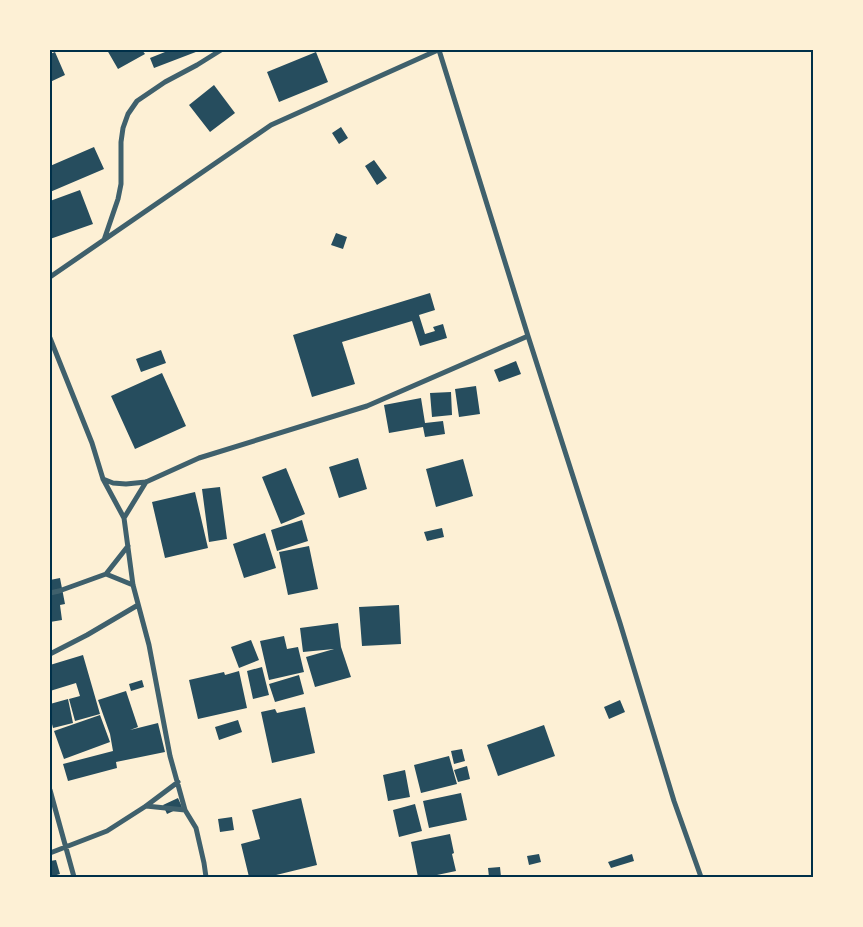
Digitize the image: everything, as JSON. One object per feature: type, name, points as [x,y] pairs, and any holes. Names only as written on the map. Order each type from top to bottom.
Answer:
[{"type":"street","points":[[104,240],[121,184],[121,142],[128,114],[137,101],[144,96],[221,50]]},
{"type":"street","points":[[50,277],[271,125],[438,50],[620,623],[674,801],[701,877]]},
{"type":"street","points":[[103,479],[113,483],[126,484],[146,482],[199,458],[367,406],[528,336]]},
{"type":"street","points":[[50,338],[92,443],[103,479],[124,518],[133,585],[149,645],[167,742],[185,810],[196,828],[206,877]]},
{"type":"street","points":[[124,518],[146,482]]},
{"type":"street","points":[[50,593],[106,574],[128,546]]},
{"type":"street","points":[[106,574],[133,585]]},
{"type":"street","points":[[50,654],[138,605]]},
{"type":"street","points":[[50,853],[107,831],[146,806],[178,782]]},
{"type":"street","points":[[50,790],[74,877]]},
{"type":"street","points":[[146,806],[185,810]]},
{"type":"building","points":[[107,50],[142,50],[145,54],[118,69]]},
{"type":"building","points":[[170,50],[201,50],[154,68],[150,58]]},
{"type":"building","points":[[55,52],[65,75],[50,82],[50,54]]},
{"type":"building","points":[[316,52],[328,82],[279,102],[267,72]]},
{"type":"building","points":[[214,85],[235,113],[210,132],[189,105]]},
{"type":"building","points":[[341,127],[348,138],[339,144],[332,133]]},
{"type":"building","points":[[94,147],[104,169],[50,192],[50,166]]},
{"type":"building","points":[[374,160],[387,178],[377,185],[365,166]]},
{"type":"building","points":[[80,190],[93,224],[50,239],[50,201]]},
{"type":"building","points":[[336,233],[347,237],[343,249],[331,245]]},
{"type":"building","points":[[430,293],[435,310],[419,315],[425,334],[435,331],[433,327],[443,324],[447,338],[420,346],[412,321],[342,342],[355,384],[312,397],[293,335]]},
{"type":"building","points":[[161,350],[166,363],[141,372],[136,359]]},
{"type":"building","points":[[516,361],[521,374],[499,382],[494,370]]},
{"type":"building","points":[[162,373],[186,426],[135,449],[111,396]]},
{"type":"building","points":[[476,386],[480,414],[459,417],[455,389]]},
{"type":"building","points":[[451,392],[452,415],[432,417],[430,393]]},
{"type":"building","points":[[421,398],[425,423],[443,421],[445,434],[425,437],[423,427],[389,433],[384,405]]},
{"type":"building","points":[[358,458],[367,489],[339,498],[329,467]]},
{"type":"building","points":[[463,459],[473,496],[436,507],[426,469]]},
{"type":"building","points":[[286,468],[305,514],[281,524],[262,477]]},
{"type":"building","points":[[220,487],[227,539],[209,542],[202,489]]},
{"type":"building","points":[[195,492],[208,548],[165,558],[152,502]]},
{"type":"building","points":[[302,520],[308,541],[277,551],[271,530]]},
{"type":"building","points":[[442,528],[444,537],[427,541],[424,532]]},
{"type":"building","points":[[265,533],[276,568],[244,578],[233,544]]},
{"type":"building","points":[[309,546],[318,589],[288,595],[279,552]]},
{"type":"building","points":[[60,578],[65,604],[60,605],[62,620],[50,622],[50,580]]},
{"type":"building","points":[[399,605],[401,644],[362,646],[359,607]]},
{"type":"building","points":[[338,623],[341,647],[351,677],[315,687],[306,657],[334,649],[303,652],[300,628]]},
{"type":"building","points":[[284,636],[287,649],[298,647],[304,672],[269,680],[260,641]]},
{"type":"building","points":[[251,640],[259,660],[239,668],[231,647]]},
{"type":"building","points":[[83,655],[100,714],[75,721],[69,699],[80,696],[76,683],[50,691],[50,665]]},
{"type":"building","points":[[262,667],[269,695],[253,699],[247,671]]},
{"type":"building","points":[[239,671],[247,708],[198,719],[189,680],[224,672],[225,675]]},
{"type":"building","points":[[299,675],[304,694],[275,702],[269,684]]},
{"type":"building","points":[[142,680],[144,687],[131,691],[129,684]]},
{"type":"building","points":[[126,691],[138,727],[130,730],[158,723],[165,752],[116,762],[117,768],[68,781],[63,764],[113,751],[110,734],[98,700]]},
{"type":"building","points":[[68,699],[73,723],[53,728],[50,704]]},
{"type":"building","points":[[620,700],[625,712],[609,719],[604,707]]},
{"type":"building","points":[[305,707],[315,753],[272,763],[261,712],[275,709],[277,713]]},
{"type":"building","points":[[100,715],[110,742],[64,759],[54,731]]},
{"type":"building","points":[[238,720],[242,732],[219,740],[215,727]]},
{"type":"building","points":[[544,725],[555,756],[498,776],[487,745]]},
{"type":"building","points":[[462,749],[465,761],[454,764],[451,751]]},
{"type":"building","points":[[449,756],[457,784],[421,793],[414,765]]},
{"type":"building","points":[[467,766],[470,779],[458,782],[454,770]]},
{"type":"building","points":[[405,770],[410,797],[388,801],[383,775]]},
{"type":"building","points":[[461,793],[467,820],[429,828],[423,801]]},
{"type":"building","points":[[178,798],[182,807],[167,814],[163,805]]},
{"type":"building","points":[[301,798],[317,865],[268,877],[249,877],[241,844],[260,839],[252,810]]},
{"type":"building","points":[[415,804],[422,831],[399,837],[393,810]]},
{"type":"building","points":[[232,817],[234,830],[220,832],[218,819]]},
{"type":"building","points":[[450,834],[456,871],[437,875],[438,877],[418,877],[411,842]]},
{"type":"building","points":[[539,854],[541,862],[529,865],[527,856]]},
{"type":"building","points":[[632,854],[634,861],[611,868],[608,862]]},
{"type":"building","points":[[56,860],[60,874],[50,877],[50,861]]},
{"type":"building","points":[[500,867],[501,877],[489,877],[488,868]]}]
